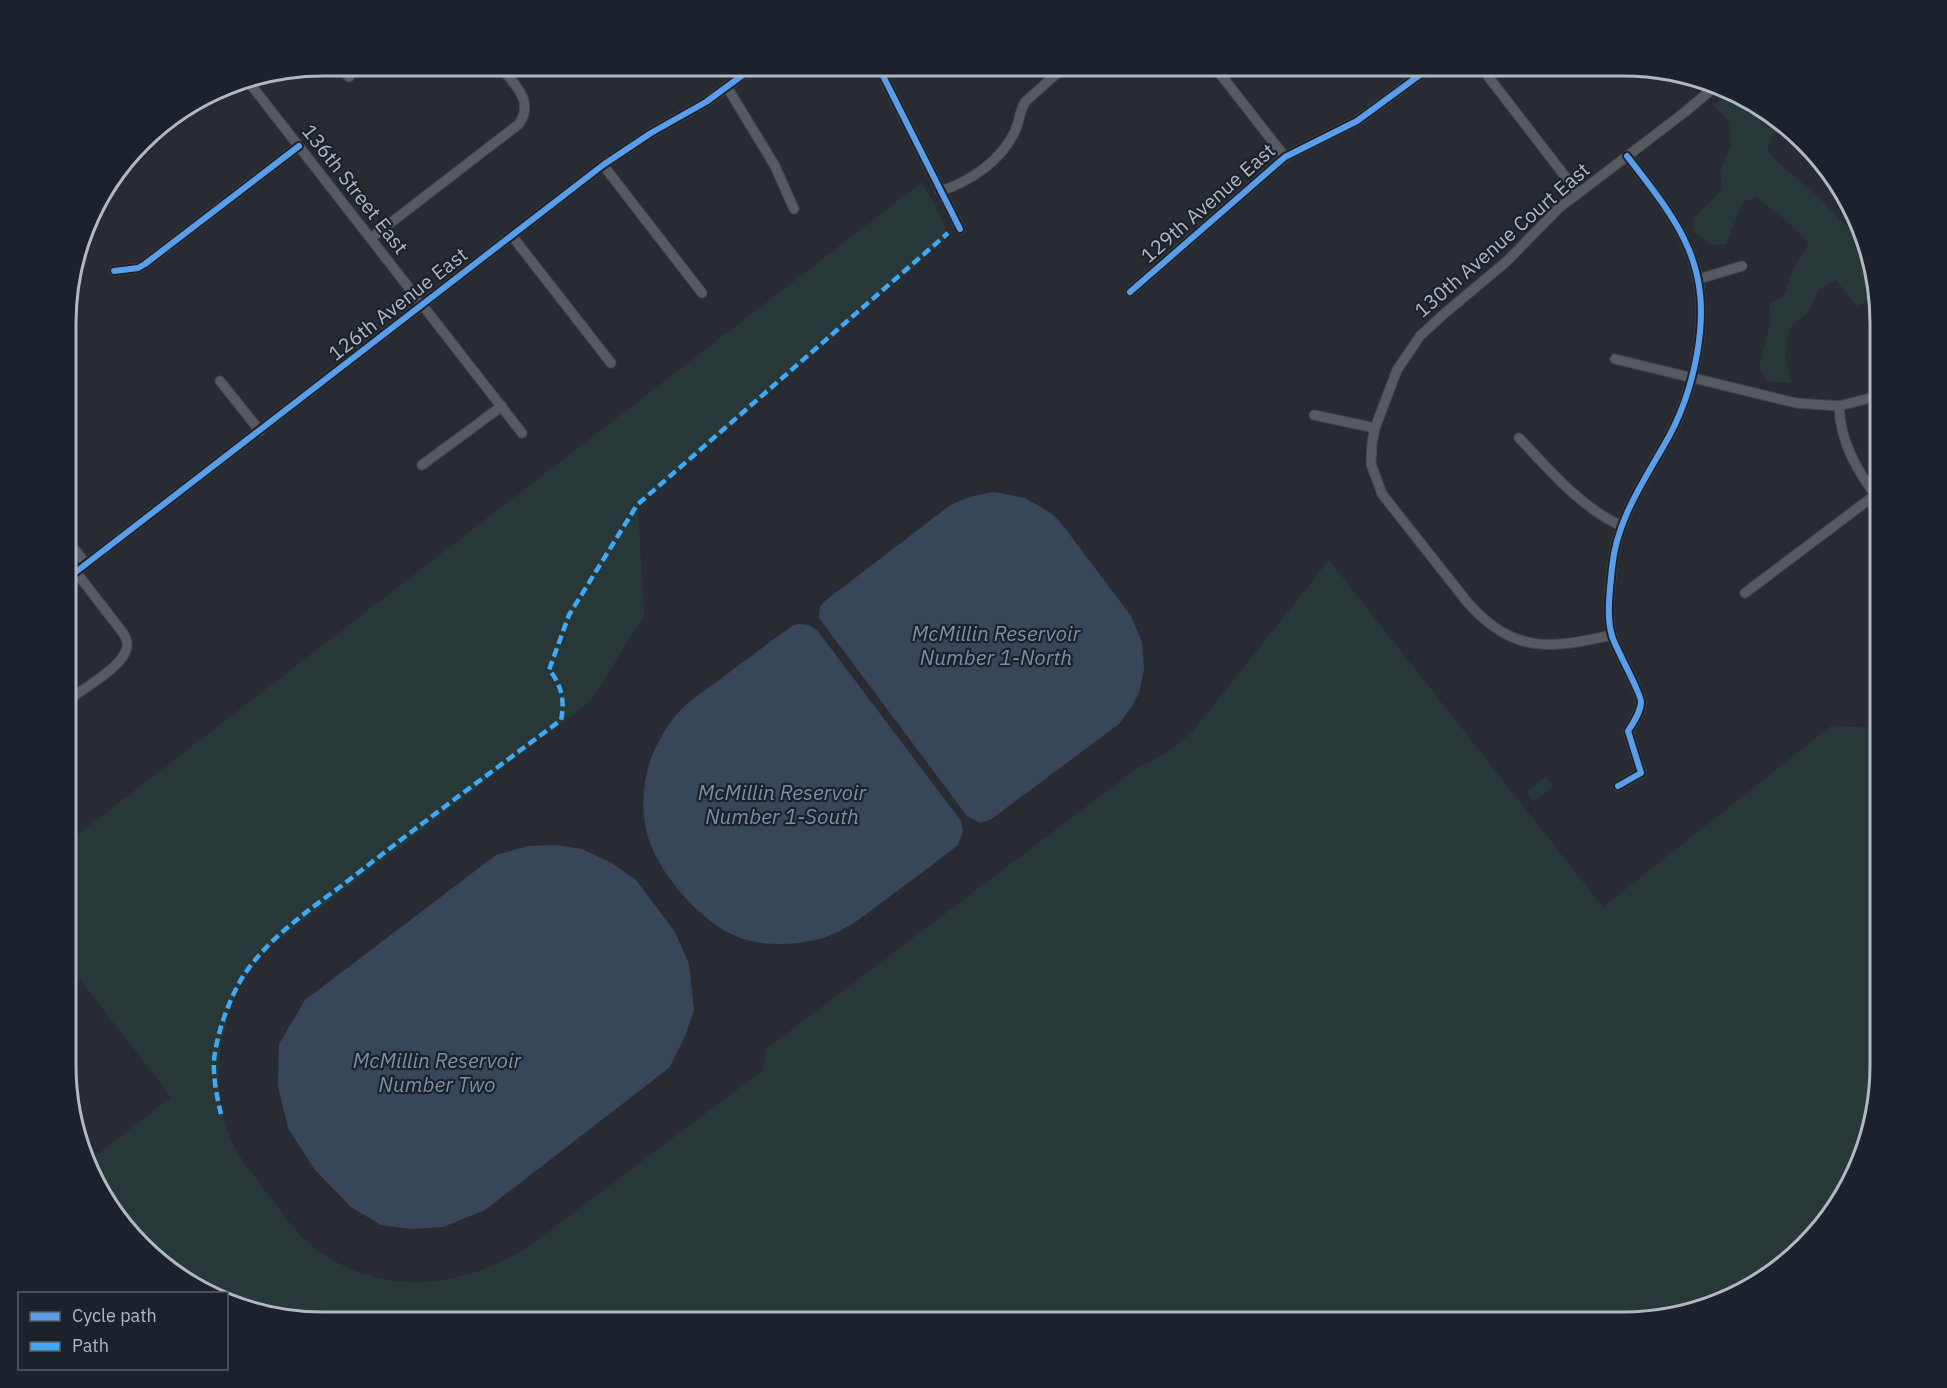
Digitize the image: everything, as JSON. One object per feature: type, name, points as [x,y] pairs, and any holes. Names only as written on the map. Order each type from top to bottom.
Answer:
[{"type":"street","points":[[371,238],[519,124],[525,111],[524,97],[508,76]]},
{"type":"street","name":"126th Avenue East","points":[[76,572],[603,165],[651,133],[706,102],[742,76]]},
{"type":"street","points":[[883,76],[960,229]]},
{"type":"street","points":[[940,190],[953,187],[971,178],[1000,153],[1015,132],[1022,106],[1054,76]]},
{"type":"street","points":[[1222,76],[1285,157]]},
{"type":"street","name":"129th Avenue East","points":[[1130,292],[1285,157],[1357,122],[1419,76]]},
{"type":"street","points":[[1488,76],[1578,194]]},
{"type":"street","name":"136th Street East","points":[[253,87],[522,433]]},
{"type":"street","points":[[727,87],[771,159],[794,209]]},
{"type":"street","name":"130th Avenue Court East","points":[[1612,634],[1562,644],[1533,644],[1516,639],[1481,617],[1382,494],[1371,464],[1372,443],[1391,382],[1413,345],[1445,313],[1506,262],[1554,213],[1709,92]]},
{"type":"street","points":[[114,271],[138,268],[145,264],[299,146]]},
{"type":"street","points":[[1618,786],[1641,773],[1628,731],[1641,703],[1640,695],[1612,634],[1610,618],[1612,567],[1621,526],[1630,505],[1675,426],[1693,379],[1701,332],[1699,279],[1686,242],[1671,214],[1627,156]]},
{"type":"street","points":[[603,165],[702,293]]},
{"type":"street","points":[[512,236],[611,363]]},
{"type":"street","points":[[1699,279],[1742,266]]},
{"type":"street","points":[[1615,358],[1796,403],[1839,406],[1870,398]]},
{"type":"street","points":[[220,381],[260,431]]},
{"type":"street","points":[[422,465],[502,406]]},
{"type":"street","points":[[1839,406],[1842,431],[1851,457],[1870,486]]},
{"type":"street","points":[[1314,415],[1375,428]]},
{"type":"street","points":[[1519,438],[1580,501],[1602,517],[1621,526]]},
{"type":"street","points":[[1745,593],[1870,504]]},
{"type":"street","points":[[76,551],[86,564]]},
{"type":"street","points":[[76,580],[120,629],[126,639],[126,650],[120,661],[76,694]]},
{"type":"shaded area","points":[[1722,97],[1761,118],[1777,131],[1771,136],[1767,150],[1853,233],[1862,260],[1869,300],[1857,306],[1836,280],[1818,290],[1809,311],[1789,329],[1785,355],[1792,383],[1766,381],[1759,366],[1771,320],[1769,304],[1783,297],[1792,272],[1809,243],[1788,222],[1756,197],[1743,202],[1726,244],[1711,245],[1694,231],[1693,219],[1722,189],[1720,171],[1731,146],[1729,122],[1713,105]]},
{"type":"shaded area","points":[[922,182],[942,219],[948,237],[638,506],[644,615],[591,701],[272,945],[258,960],[237,991],[224,1033],[219,1064],[219,1096],[226,1127],[248,1169],[304,1239],[344,1266],[369,1276],[395,1281],[422,1282],[448,1279],[500,1262],[525,1249],[763,1070],[766,1049],[1140,766],[1161,756],[1191,733],[1329,560],[1603,907],[1831,726],[1870,728],[1870,1081],[1866,1113],[1852,1159],[1829,1202],[1786,1250],[1761,1270],[1718,1293],[1672,1307],[1640,1311],[324,1312],[275,1307],[229,1293],[186,1270],[173,1260],[149,1239],[128,1215],[118,1202],[95,1159],[94,1157],[171,1097],[76,974],[76,836]]},
{"type":"shaded area","points":[[1546,776],[1554,786],[1534,802],[1526,792]]},
{"type":"water","name":"McMillin Reservoir Number 1-North","points":[[995,492],[1025,498],[1051,513],[1061,523],[1131,616],[1142,642],[1144,669],[1139,693],[1119,724],[990,820],[980,823],[967,816],[819,618],[820,607],[825,601],[949,506],[971,497]]},
{"type":"water","name":"McMillin Reservoir Number 1-South","points":[[809,625],[817,630],[961,821],[963,831],[958,845],[847,927],[829,936],[810,941],[768,944],[747,940],[724,930],[698,911],[675,885],[656,857],[650,843],[644,819],[645,780],[652,756],[663,734],[677,714],[694,698],[764,646],[792,626]]},
{"type":"water","name":"McMillin Reservoir Number Two","points":[[556,845],[582,849],[612,863],[636,880],[675,932],[689,964],[694,1010],[685,1036],[669,1068],[485,1210],[443,1227],[412,1229],[381,1225],[351,1207],[315,1170],[288,1128],[278,1086],[279,1044],[305,1000],[496,855],[528,846]]},
{"type":"marked path","points":[[221,1114],[214,1074],[218,1039],[232,997],[242,978],[264,949],[305,913],[561,720],[563,707],[561,694],[557,681],[549,670],[569,615],[637,505],[948,233]]},
{"type":"cycle path","points":[[76,572],[603,165],[651,133],[706,102],[741,76]]},
{"type":"cycle path","points":[[883,76],[960,229]]},
{"type":"cycle path","points":[[1130,292],[1285,157],[1357,121],[1418,76]]},
{"type":"cycle path","points":[[114,271],[138,268],[145,264],[299,146]]},
{"type":"cycle path","points":[[1618,786],[1641,773],[1628,731],[1641,702],[1610,628],[1609,602],[1614,551],[1631,505],[1675,425],[1684,402],[1695,367],[1701,322],[1696,269],[1688,246],[1662,203],[1627,156]]}]
